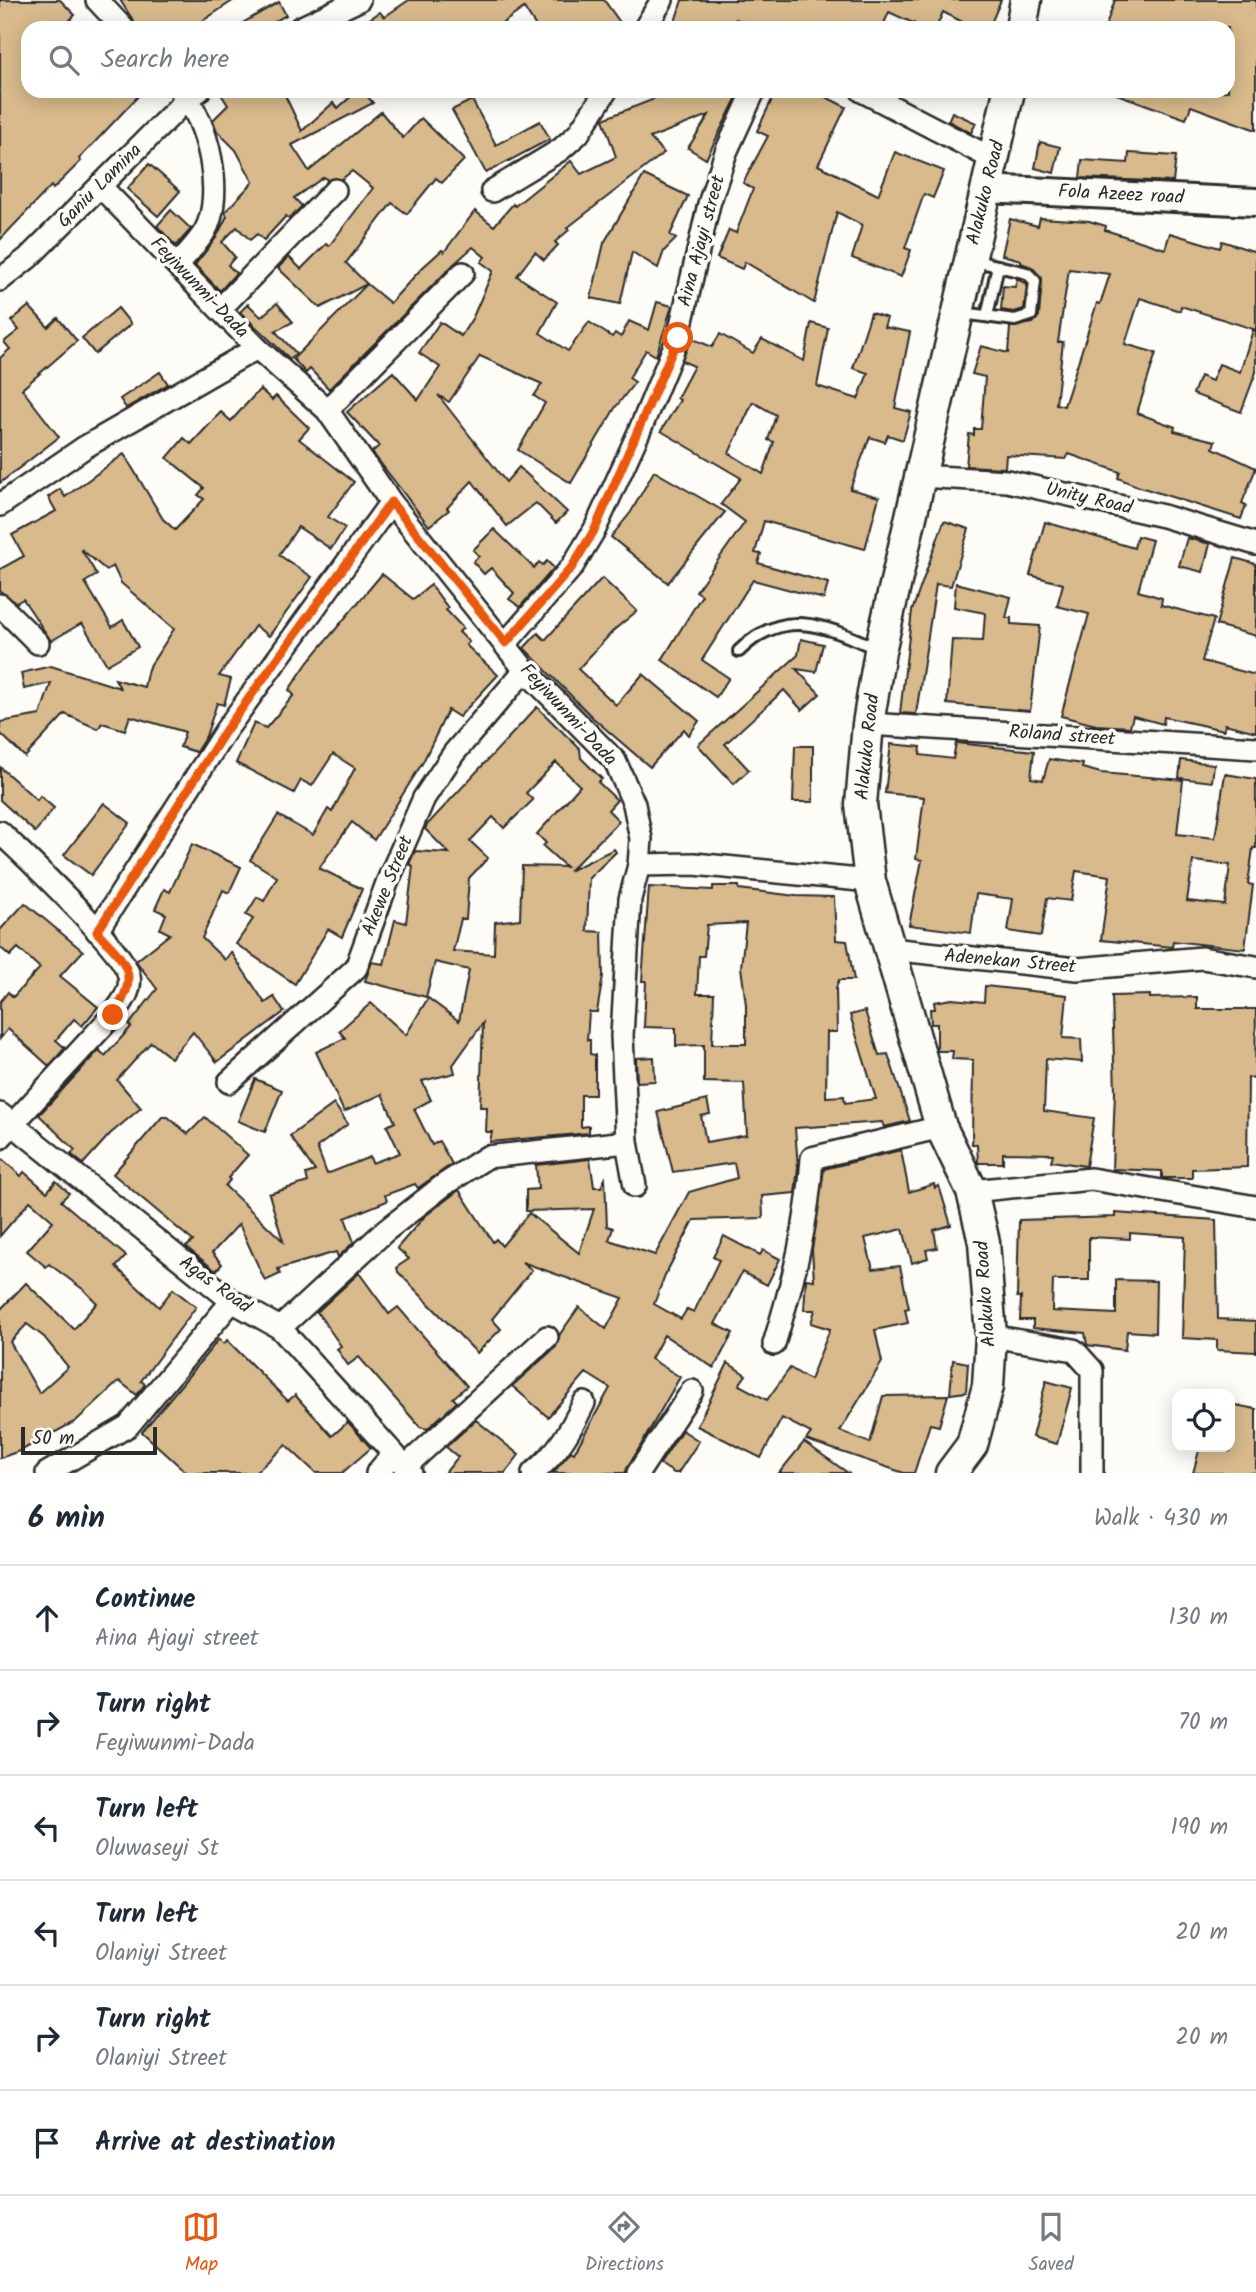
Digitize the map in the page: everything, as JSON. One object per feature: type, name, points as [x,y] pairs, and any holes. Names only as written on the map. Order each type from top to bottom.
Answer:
[{"type":"main road","points":[[1022,21],[1026,0]]},
{"type":"main road","name":"Alakuko Road","points":[[951,1473],[971,1445],[988,1386],[991,1335],[984,1242],[972,1191],[941,1127],[870,881],[861,804],[868,724],[880,650],[957,313],[984,263],[986,189],[1008,98]]},
{"type":"street","points":[[97,0],[116,21]]},
{"type":"street","points":[[315,21],[359,0]]},
{"type":"street","points":[[649,21],[662,0]]},
{"type":"street","name":"Ganiu Lamina","points":[[0,281],[101,187],[184,98]]},
{"type":"street","points":[[178,265],[206,230],[214,194],[212,163],[191,98]]},
{"type":"street","points":[[492,191],[560,150],[578,134],[601,98]]},
{"type":"street","name":"Aina Ajayi street","points":[[506,643],[572,567],[606,505],[678,338],[709,204],[726,152],[751,98]]},
{"type":"street","points":[[875,98],[995,160]]},
{"type":"street","name":"Feyiwunmi-Dada","points":[[101,187],[257,348],[327,410],[391,502],[525,670],[615,761],[634,804],[641,839],[639,865],[631,900],[622,1035],[627,1142],[635,1186]]},
{"type":"street","name":"Fola Azeez road","points":[[986,189],[1256,202]]},
{"type":"street","points":[[220,309],[335,190]]},
{"type":"street","points":[[327,410],[463,273]]},
{"type":"street","points":[[0,505],[85,447],[257,348]]},
{"type":"street","name":"Unity Road","points":[[918,476],[1007,481],[1163,516],[1256,544]]},
{"type":"street","points":[[97,932],[226,730],[391,502]]},
{"type":"street","points":[[0,605],[38,643]]},
{"type":"street","name":"Akewe Street","points":[[229,1082],[356,968],[387,883],[424,798],[454,753],[525,670]]},
{"type":"street","name":"Roland street","points":[[868,724],[1256,748]]},
{"type":"street","points":[[0,832],[120,956],[129,977],[127,995],[113,1015],[4,1125]]},
{"type":"street","points":[[639,865],[694,864],[870,881]]},
{"type":"street","name":"Adenekan Street","points":[[890,949],[1077,970],[1202,957],[1256,967]]},
{"type":"street","name":"Agas Road","points":[[4,1125],[232,1301],[280,1328],[403,1465]]},
{"type":"street","points":[[774,1345],[798,1262],[809,1210],[812,1158],[941,1127]]},
{"type":"street","points":[[280,1328],[384,1232],[445,1184],[487,1157],[627,1142]]},
{"type":"street","points":[[972,1191],[1091,1179],[1256,1207]]},
{"type":"street","points":[[47,1473],[128,1426],[232,1301]]},
{"type":"street","points":[[991,1335],[1074,1350],[1093,1370],[1092,1473]]},
{"type":"street","points":[[377,1473],[403,1465],[547,1337]]},
{"type":"street","points":[[638,1473],[692,1391]]},
{"type":"street","points":[[533,1473],[551,1458],[566,1438],[584,1403]]},
{"type":"lane","points":[[957,313],[1015,320],[1031,315],[1035,297],[1033,277],[984,263],[987,316]]},
{"type":"lane","points":[[739,651],[752,638],[768,629],[806,623],[880,650]]},
{"type":"building","points":[[0,0],[60,0],[75,15],[71,21],[21,21],[21,98],[136,98],[79,159],[81,161],[53,189],[51,186],[0,240]]},
{"type":"building","points":[[120,0],[234,0],[202,21],[134,21]]},
{"type":"building","points":[[409,0],[604,0],[619,21],[532,21],[524,8],[506,21],[366,21],[380,12],[384,17]]},
{"type":"building","points":[[682,0],[1001,0],[992,21],[960,21],[943,12],[939,21],[909,21],[889,12],[885,21],[675,21]]},
{"type":"building","points":[[1115,0],[1256,0],[1256,130],[1191,106],[1186,119],[1128,98],[1235,98],[1235,21],[1108,21]]},
{"type":"building","points":[[279,2],[286,15],[275,21],[246,21]]},
{"type":"building","points":[[224,98],[286,98],[302,131],[333,103],[338,108],[349,98],[369,98],[373,103],[292,145],[309,171],[381,112],[403,138],[421,118],[464,160],[442,183],[436,178],[407,214],[392,203],[346,263],[367,284],[320,308],[278,268],[289,257],[301,269],[326,244],[329,246],[373,188],[352,171],[342,179],[327,180],[324,177],[294,198],[302,206],[289,219],[286,216],[264,240],[257,234],[250,240],[237,227],[222,242],[235,257],[228,265],[236,273],[220,291],[195,265],[216,238],[227,216],[225,212],[253,182],[236,150],[217,131],[213,120],[228,105]]},
{"type":"building","points":[[736,98],[706,159],[688,148],[709,115],[650,138],[664,153],[567,228],[569,230],[555,242],[558,245],[544,260],[535,252],[517,276],[557,302],[540,333],[568,351],[589,322],[612,337],[615,333],[621,337],[629,321],[649,330],[657,302],[672,306],[656,356],[646,350],[629,378],[635,382],[615,408],[571,483],[518,450],[545,403],[534,396],[542,384],[480,356],[449,402],[438,395],[506,482],[519,467],[567,512],[556,523],[536,503],[507,526],[472,481],[447,508],[449,510],[429,526],[372,452],[379,446],[347,412],[393,372],[418,400],[440,367],[419,353],[440,322],[461,336],[473,317],[493,271],[481,262],[485,257],[473,247],[329,389],[310,369],[306,373],[293,359],[367,284],[390,303],[422,268],[442,250],[444,252],[475,211],[494,226],[513,204],[515,206],[571,161],[581,174],[616,157],[603,119],[652,100]]},
{"type":"building","points":[[773,98],[828,98],[846,107],[818,165],[878,195],[895,152],[944,171],[933,198],[924,194],[905,248],[911,250],[901,277],[852,258],[862,225],[837,212],[814,303],[745,262],[742,269],[717,258],[729,230],[736,233],[753,189],[743,183],[768,136],[757,131]]},
{"type":"building","points":[[472,100],[496,145],[540,121],[550,139],[486,173],[452,110]]},
{"type":"building","points":[[952,112],[976,123],[971,133],[948,121]]},
{"type":"building","points":[[1040,142],[1060,147],[1054,173],[1035,168]]},
{"type":"building","points":[[1129,153],[1176,156],[1173,182],[1080,178],[1082,160],[1128,163]]},
{"type":"building","points":[[149,164],[180,191],[158,216],[127,189]]},
{"type":"building","points":[[644,175],[688,196],[670,235],[676,239],[664,251],[658,268],[632,252],[620,304],[591,298],[604,243]]},
{"type":"building","points":[[171,210],[191,229],[176,246],[157,226]]},
{"type":"building","points":[[1040,218],[1089,221],[1106,226],[1105,230],[1165,249],[1170,233],[1220,248],[1222,241],[1256,252],[1256,330],[1181,306],[1180,311],[1140,298],[1125,344],[1156,353],[1137,413],[1175,427],[1174,431],[1215,441],[1213,448],[1256,468],[1242,503],[1246,505],[1241,519],[1137,486],[1118,478],[1120,472],[1069,454],[1066,459],[1006,455],[1005,468],[966,466],[969,434],[974,435],[974,429],[981,429],[985,377],[972,374],[981,346],[1008,353],[1010,327],[1033,323],[1039,316],[1042,278],[1032,267],[1021,263],[1021,260],[1002,255],[1010,219],[1038,226]],"holes":[[[1069,269],[1110,274],[1100,304],[1097,303],[1064,406],[1056,404],[1063,342],[1058,342]]]},
{"type":"building","points":[[1017,279],[1027,284],[1024,309],[1014,312],[1001,310],[1003,286],[1015,287]]},
{"type":"building","points":[[277,303],[293,322],[275,331],[296,353],[290,359],[240,312],[248,304],[261,317]]},
{"type":"building","points":[[29,306],[48,327],[58,318],[77,341],[22,389],[59,437],[0,483],[0,358],[10,349],[4,342],[19,330],[11,321]]},
{"type":"building","points":[[118,308],[131,324],[95,354],[82,338]]},
{"type":"building","points":[[871,313],[887,318],[884,327],[910,332],[895,408],[911,412],[903,440],[888,435],[885,442],[870,437],[850,489],[879,497],[865,549],[764,521],[755,553],[761,554],[758,563],[828,583],[824,599],[753,580],[702,660],[729,678],[716,697],[662,660],[702,595],[696,591],[745,522],[721,504],[741,478],[661,431],[680,400],[677,398],[694,366],[682,361],[691,338],[712,347],[720,334],[753,353],[762,339],[804,361],[811,323],[828,328],[817,386],[858,399],[868,373],[853,368]],"holes":[[[753,402],[776,415],[768,440],[774,442],[763,474],[729,453]]]},
{"type":"building","points":[[1253,330],[1256,331],[1256,372],[1241,412],[1193,394],[1200,376],[1212,381],[1219,364],[1240,372]]},
{"type":"building","points":[[160,372],[168,384],[126,408],[120,399]]},
{"type":"building","points":[[260,389],[272,400],[276,396],[309,428],[299,439],[354,482],[328,517],[345,528],[331,549],[298,527],[279,555],[312,577],[269,636],[255,626],[219,676],[231,679],[224,705],[217,703],[206,736],[196,752],[180,747],[185,732],[130,716],[125,730],[102,723],[98,729],[65,714],[25,757],[0,733],[0,722],[40,715],[51,683],[24,689],[21,673],[51,666],[120,688],[115,679],[144,687],[148,669],[174,629],[121,583],[113,566],[106,570],[81,549],[97,575],[85,582],[112,627],[123,620],[138,647],[107,665],[82,623],[51,641],[23,599],[16,603],[0,591],[0,569],[24,556],[12,535],[56,511],[48,497],[60,489],[65,497],[124,454],[163,519],[175,530],[204,499],[198,495],[204,488],[167,458],[184,438],[191,444],[221,412],[231,421]]},
{"type":"building","points":[[654,471],[725,512],[668,583],[611,537],[631,512]]},
{"type":"building","points":[[944,521],[969,529],[951,586],[936,584],[916,714],[900,713],[912,611]]},
{"type":"building","points":[[1045,522],[1134,548],[1137,536],[1152,540],[1138,591],[1162,598],[1161,605],[1214,619],[1202,661],[1256,675],[1256,732],[1225,724],[1224,730],[1164,717],[1163,724],[1133,716],[1130,727],[1096,725],[1061,716],[1089,614],[1057,606],[1063,584],[1030,575]]},
{"type":"building","points":[[494,529],[534,568],[539,562],[543,565],[547,561],[554,568],[520,607],[509,599],[514,593],[491,568],[484,574],[473,562],[479,556],[473,550]]},
{"type":"building","points":[[1187,538],[1210,544],[1203,572],[1179,566]]},
{"type":"building","points":[[1235,558],[1256,564],[1256,636],[1216,625]]},
{"type":"building","points":[[382,574],[413,599],[431,585],[448,608],[446,610],[463,628],[459,632],[469,642],[466,645],[498,675],[459,717],[448,710],[423,762],[374,840],[352,822],[319,868],[362,889],[342,937],[328,929],[295,984],[236,944],[253,919],[246,915],[257,897],[264,901],[277,877],[250,860],[278,815],[313,835],[328,809],[332,812],[355,768],[333,754],[312,786],[301,780],[294,793],[236,763],[254,723],[266,728],[294,695],[289,690],[308,662]]},
{"type":"building","points":[[602,578],[637,611],[615,629],[578,669],[616,705],[643,674],[699,721],[689,735],[684,729],[650,767],[593,718],[524,648],[538,633],[545,640]]},
{"type":"building","points":[[956,583],[1011,597],[1006,618],[1011,618],[1011,624],[1040,626],[1030,711],[947,704],[952,640],[983,641],[985,613],[954,607]]},
{"type":"building","points":[[801,639],[823,644],[816,672],[796,669],[820,694],[802,710],[784,690],[725,744],[749,770],[734,784],[698,745],[798,655]]},
{"type":"building","points":[[537,707],[580,749],[581,758],[602,779],[598,782],[617,800],[608,810],[619,821],[569,871],[614,849],[616,852],[589,878],[587,931],[602,932],[603,976],[597,1012],[589,1012],[587,1040],[590,1040],[590,1054],[595,1055],[595,1095],[581,1095],[581,1127],[589,1126],[589,1133],[490,1142],[492,1132],[486,1132],[487,1107],[480,1107],[483,1023],[453,1065],[455,1073],[422,1081],[431,1100],[414,1109],[432,1145],[439,1141],[452,1164],[418,1188],[415,1184],[385,1195],[387,1201],[345,1218],[354,1242],[338,1257],[336,1252],[278,1269],[280,1274],[265,1281],[239,1224],[212,1253],[222,1264],[216,1271],[186,1247],[193,1241],[113,1174],[162,1117],[168,1117],[188,1134],[205,1117],[248,1155],[228,1178],[230,1180],[225,1186],[283,1241],[269,1194],[308,1182],[306,1174],[315,1171],[290,1136],[334,1104],[348,1124],[317,1147],[327,1174],[370,1157],[372,1163],[400,1153],[387,1126],[395,1122],[382,1094],[344,1112],[316,1052],[345,1038],[339,1031],[371,1003],[406,1035],[428,998],[459,1021],[469,970],[435,962],[426,997],[365,981],[372,962],[384,964],[395,920],[406,923],[413,866],[409,864],[415,851],[449,853],[425,829]],"holes":[[[556,762],[580,786],[537,834],[546,843],[543,846],[566,867],[522,866],[520,919],[495,922],[494,954],[453,951],[461,919],[466,919],[469,878],[488,858],[470,841],[493,817],[504,828],[533,800],[526,793]]]},
{"type":"building","points":[[956,743],[1034,751],[1031,778],[1043,780],[1049,759],[1083,764],[1082,768],[1101,773],[1183,780],[1177,834],[1215,838],[1225,774],[1256,779],[1256,848],[1253,848],[1248,884],[1253,885],[1245,949],[1173,941],[1172,947],[1101,940],[1110,876],[1076,871],[1071,901],[1047,898],[1041,936],[1008,931],[1013,899],[976,894],[971,933],[909,925],[922,860],[916,859],[924,797],[885,793],[891,744],[921,747],[920,755],[953,759]],"holes":[[[1193,861],[1230,865],[1225,905],[1187,901]]]},
{"type":"building","points":[[795,746],[813,746],[813,802],[793,802]]},
{"type":"building","points":[[1181,760],[1214,764],[1212,782],[1179,778]]},
{"type":"building","points":[[0,767],[37,800],[40,796],[54,808],[35,832],[0,800]]},
{"type":"building","points":[[104,803],[130,823],[91,875],[64,855]]},
{"type":"building","points":[[192,844],[241,867],[229,893],[223,890],[202,938],[225,960],[231,952],[265,1003],[274,997],[284,1012],[217,1062],[193,1032],[171,1058],[151,1042],[117,1080],[141,1108],[110,1134],[83,1164],[71,1154],[75,1150],[39,1115],[99,1050],[105,1056],[131,1027],[129,1025],[157,989],[136,961],[170,934],[160,929],[166,914],[155,909],[164,889],[170,892]]},
{"type":"building","points":[[713,886],[739,886],[739,889],[796,896],[834,897],[836,940],[847,941],[854,980],[839,980],[836,988],[837,1032],[827,1032],[826,1097],[844,1096],[845,1103],[876,1099],[850,1015],[865,1011],[879,1055],[888,1054],[910,1121],[884,1127],[882,1122],[795,1128],[798,1167],[795,1193],[762,1196],[763,1218],[694,1220],[665,1275],[654,1304],[681,1319],[687,1309],[694,1312],[719,1260],[713,1257],[724,1236],[760,1255],[763,1250],[780,1259],[767,1285],[742,1272],[715,1324],[733,1333],[714,1368],[664,1335],[651,1359],[680,1377],[625,1473],[553,1473],[571,1451],[574,1453],[610,1388],[586,1373],[548,1417],[512,1386],[556,1347],[560,1334],[579,1307],[606,1329],[623,1298],[522,1262],[532,1270],[492,1319],[501,1329],[477,1353],[398,1272],[397,1267],[409,1259],[397,1248],[425,1216],[459,1190],[493,1242],[496,1239],[502,1246],[529,1213],[579,1253],[594,1209],[526,1211],[526,1190],[538,1189],[536,1165],[590,1159],[594,1187],[601,1187],[605,1179],[607,1226],[613,1228],[609,1240],[655,1255],[689,1192],[737,1178],[734,1163],[673,1172],[658,1112],[707,1100],[710,1114],[701,1116],[706,1142],[747,1135],[744,1083],[704,1082],[704,1045],[676,1046],[676,1028],[644,1027],[646,981],[642,981],[649,887],[713,890]],"holes":[[[746,923],[741,967],[746,1005],[746,1044],[712,1044],[714,994],[697,994],[699,956],[704,956],[707,925]]]},
{"type":"building","points":[[25,903],[83,951],[60,976],[98,1007],[82,1026],[74,1019],[56,1040],[65,1048],[49,1066],[8,1029],[0,1039],[0,1002],[8,992],[13,997],[40,968],[18,948],[10,956],[0,947],[0,930]]},
{"type":"building","points":[[985,986],[1067,995],[1063,1038],[1081,1039],[1082,1062],[1046,1059],[1044,1111],[1094,1118],[1086,1166],[1051,1161],[1053,1154],[1003,1153],[1003,1163],[978,1163],[977,1144],[972,1144],[973,1060],[952,1059],[953,1051],[937,1051],[937,1024],[931,1024],[930,1009],[935,1009],[934,1002],[952,999],[984,1002]]},
{"type":"building","points":[[1150,995],[1150,998],[1197,997],[1197,1009],[1256,1009],[1255,1078],[1248,1078],[1247,1167],[1192,1169],[1192,1178],[1162,1178],[1162,1171],[1112,1169],[1115,1092],[1112,996]]},
{"type":"building","points":[[654,1057],[655,1081],[637,1082],[636,1058]]},
{"type":"building","points":[[255,1079],[282,1090],[265,1132],[238,1121]]},
{"type":"building","points":[[901,1150],[909,1192],[934,1184],[935,1188],[939,1186],[951,1225],[934,1230],[937,1248],[926,1250],[928,1258],[912,1263],[903,1229],[865,1238],[873,1269],[900,1266],[909,1308],[905,1309],[908,1323],[875,1330],[882,1362],[840,1431],[870,1443],[883,1396],[948,1395],[939,1426],[930,1424],[914,1473],[904,1473],[806,1440],[811,1433],[782,1418],[761,1458],[697,1426],[728,1363],[746,1375],[739,1385],[767,1400],[790,1368],[810,1380],[830,1329],[811,1323],[815,1310],[804,1310],[806,1279],[814,1280],[812,1250],[824,1169]]},
{"type":"building","points":[[0,1157],[21,1176],[24,1172],[47,1192],[56,1181],[69,1193],[61,1201],[126,1256],[116,1267],[159,1307],[173,1289],[196,1307],[141,1381],[145,1384],[137,1395],[119,1381],[76,1421],[22,1450],[0,1458],[0,1310],[26,1283],[74,1329],[97,1303],[49,1264],[46,1267],[27,1251],[53,1221],[30,1201],[0,1236]],"holes":[[[27,1324],[44,1337],[68,1367],[39,1393],[10,1342]]]},
{"type":"building","points":[[1115,1213],[1216,1220],[1218,1319],[1256,1321],[1256,1352],[1217,1350],[1217,1340],[1182,1338],[1185,1237],[1130,1233],[1130,1239],[1089,1237],[1089,1280],[1053,1280],[1052,1311],[1116,1314],[1116,1280],[1156,1281],[1155,1333],[1127,1331],[1125,1350],[1087,1345],[1085,1333],[1033,1328],[1033,1320],[1020,1320],[1021,1297],[1017,1297],[1019,1220],[1115,1217]]},
{"type":"building","points":[[359,1273],[389,1314],[398,1307],[467,1386],[453,1398],[457,1402],[427,1429],[420,1427],[359,1357],[348,1365],[337,1349],[341,1346],[317,1312]]},
{"type":"building","points":[[219,1339],[224,1344],[227,1340],[288,1401],[295,1395],[332,1436],[348,1422],[371,1448],[342,1473],[316,1473],[286,1445],[255,1473],[187,1473],[142,1432]]},
{"type":"building","points":[[953,1360],[968,1363],[966,1392],[950,1394]]},
{"type":"building","points":[[1046,1381],[1072,1388],[1057,1444],[1032,1437]]},
{"type":"building","points":[[1235,1405],[1256,1409],[1256,1473],[1193,1473],[1199,1452],[1235,1452]]},
{"type":"building","points":[[476,1420],[519,1455],[505,1473],[445,1473],[458,1457],[446,1447]]},
{"type":"building","points":[[682,1430],[699,1441],[678,1473],[674,1473],[660,1464]]},
{"type":"building","points":[[804,1442],[848,1473],[779,1473]]},
{"type":"route","points":[[113,1015],[127,995],[129,977],[120,956],[97,932],[226,730],[345,570],[391,502],[506,643],[572,567],[595,529],[678,338]]}]
